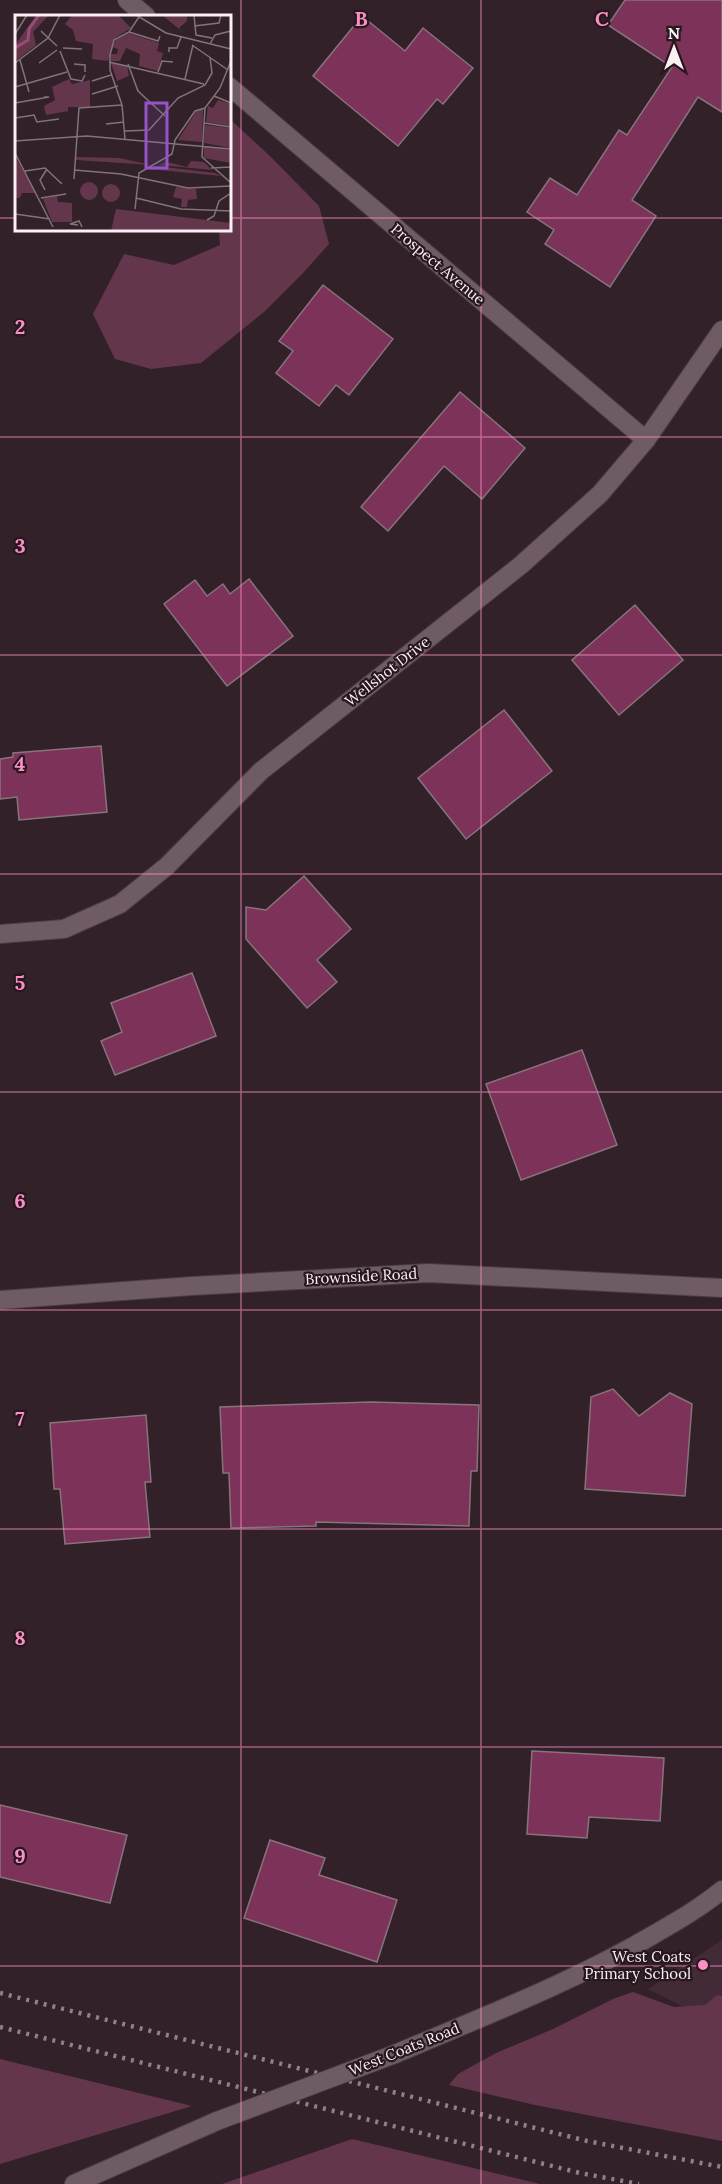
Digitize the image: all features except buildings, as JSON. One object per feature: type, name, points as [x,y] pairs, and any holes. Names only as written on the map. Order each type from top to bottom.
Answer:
[{"type":"street","points":[[127,0],[145,15]]},
{"type":"street","name":"Prospect Avenue","points":[[231,88],[646,440]]},
{"type":"street","name":"Wellshot Drive","points":[[0,934],[64,929],[120,904],[167,866],[261,771],[521,565],[600,494],[646,440],[722,330]]},
{"type":"street","name":"Brownside Road","points":[[0,1300],[203,1285],[428,1273],[722,1288]]},
{"type":"street","name":"West Coats Road","points":[[74,2184],[217,2121],[395,2054],[551,1988],[607,1962],[703,1906],[722,1890]]},
{"type":"shaded area","points":[[231,120],[319,206],[329,244],[264,312],[201,363],[151,369],[115,359],[93,314],[124,254],[174,265],[220,245],[219,231],[231,231]]},
{"type":"shaded area","name":"West Coats Primary School","points":[[722,1940],[722,2026],[648,1989]]},
{"type":"shaded area","points":[[633,1992],[674,2007],[705,2005],[717,1995],[722,1996],[722,2141],[535,2105],[449,2085],[458,2074],[496,2053]]},
{"type":"shaded area","points":[[0,2059],[192,2106],[0,2164]]},
{"type":"shaded area","points":[[352,2139],[540,2184],[222,2184]]},
{"type":"railway","points":[[0,1993],[587,2141],[722,2167]]},
{"type":"railway","points":[[0,2027],[580,2173],[639,2184]]},
{"type":"place","name":"West Coats Primary School","points":[[703,1965]]}]
